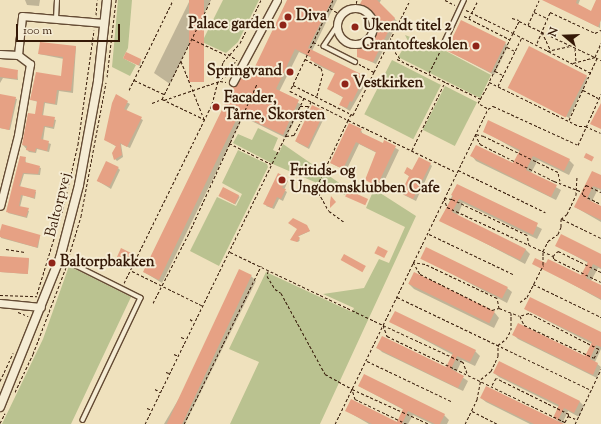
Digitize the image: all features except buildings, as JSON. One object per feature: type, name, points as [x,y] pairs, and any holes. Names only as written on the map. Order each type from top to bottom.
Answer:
[{"type":"street","name":"Baltorpvej","points":[[0,407],[37,306],[60,258],[80,185],[98,81],[107,0]]},
{"type":"street","points":[[230,82],[277,0]]},
{"type":"street","points":[[348,0],[352,8]]},
{"type":"street","points":[[352,8],[363,10],[371,18],[372,30],[370,36],[360,43],[347,42],[342,38],[337,27],[341,15],[352,8]]},
{"type":"street","points":[[18,56],[22,16],[104,23]]},
{"type":"street","points":[[0,54],[18,56],[30,64],[18,135],[0,206]]},
{"type":"street","points":[[0,303],[37,306]]},
{"type":"lane","points":[[56,19],[57,0]]},
{"type":"lane","points":[[444,43],[464,0]]},
{"type":"lane","points":[[337,27],[324,46],[355,62]]},
{"type":"lane","points":[[60,258],[142,298],[83,420]]},
{"type":"path","points":[[18,312],[28,316],[37,306],[36,296],[63,209],[78,144],[97,0]]},
{"type":"path","points":[[129,90],[173,0]]},
{"type":"path","points":[[152,103],[162,99],[211,0]]},
{"type":"path","points":[[122,288],[204,120],[220,80],[227,55],[240,44],[261,0]]},
{"type":"path","points":[[333,0],[290,91],[457,173]]},
{"type":"path","points":[[352,8],[357,0]]},
{"type":"path","points":[[344,222],[329,211],[316,188],[351,114],[353,115],[410,0]]},
{"type":"path","points":[[445,0],[537,43]]},
{"type":"path","points":[[528,25],[539,0]]},
{"type":"path","points":[[468,19],[477,2]]},
{"type":"path","points":[[330,8],[341,15]]},
{"type":"path","points":[[534,12],[548,18]]},
{"type":"path","points":[[590,73],[537,47],[537,43],[550,12],[595,33],[601,30]]},
{"type":"path","points":[[255,13],[261,15]]},
{"type":"path","points":[[462,16],[510,39]]},
{"type":"path","points":[[512,18],[601,60]]},
{"type":"path","points":[[519,21],[478,103],[488,108],[494,106],[574,145],[578,145],[585,126],[601,94]]},
{"type":"path","points":[[542,32],[552,54]]},
{"type":"path","points":[[497,86],[522,37]]},
{"type":"path","points":[[164,100],[220,80],[226,76],[236,60],[192,39]]},
{"type":"path","points":[[428,74],[444,43]]},
{"type":"path","points":[[572,64],[595,57],[601,43]]},
{"type":"path","points":[[389,44],[402,61]]},
{"type":"path","points":[[506,46],[515,51]]},
{"type":"path","points":[[547,51],[572,46]]},
{"type":"path","points":[[575,48],[576,65]]},
{"type":"path","points":[[568,121],[597,58]]},
{"type":"path","points":[[397,59],[481,99]]},
{"type":"path","points":[[181,60],[204,120]]},
{"type":"path","points":[[305,60],[321,68],[323,74],[317,97]]},
{"type":"path","points":[[355,62],[374,72]]},
{"type":"path","points":[[494,71],[503,75]]},
{"type":"path","points":[[134,80],[164,94]]},
{"type":"path","points":[[220,80],[230,82]]},
{"type":"path","points":[[412,150],[445,82]]},
{"type":"path","points":[[489,82],[568,121],[601,133]]},
{"type":"path","points":[[153,303],[189,233],[257,84]]},
{"type":"path","points":[[293,85],[351,114]]},
{"type":"path","points":[[582,90],[598,99]]},
{"type":"path","points":[[145,424],[304,98]]},
{"type":"path","points":[[162,99],[204,120]]},
{"type":"path","points":[[285,136],[294,135],[311,101]]},
{"type":"path","points":[[300,106],[309,106]]},
{"type":"path","points":[[336,424],[488,108]]},
{"type":"path","points":[[475,134],[480,144],[554,181],[560,181],[601,204]]},
{"type":"path","points":[[475,134],[484,136],[558,172],[560,181]]},
{"type":"path","points":[[229,143],[271,164]]},
{"type":"path","points":[[458,170],[546,212]]},
{"type":"path","points":[[561,219],[567,214],[576,196],[578,177]]},
{"type":"path","points":[[582,192],[586,185],[601,192]]},
{"type":"path","points":[[444,198],[447,207],[543,251],[552,256],[554,259],[601,282]]},
{"type":"path","points":[[444,198],[452,199],[527,235],[529,245]]},
{"type":"path","points":[[561,219],[601,238]]},
{"type":"path","points":[[520,302],[527,297],[543,265],[543,251],[548,241],[558,234],[561,228],[561,219]]},
{"type":"path","points":[[427,233],[515,275]]},
{"type":"path","points":[[6,249],[25,252]]},
{"type":"path","points":[[552,256],[558,251],[601,272]]},
{"type":"path","points":[[230,252],[463,362],[467,373]]},
{"type":"path","points":[[413,262],[420,274],[492,310],[499,308],[520,316],[529,313],[599,349],[594,358],[524,325],[520,316]]},
{"type":"path","points":[[413,262],[425,264],[497,298],[499,308]]},
{"type":"path","points":[[184,424],[261,266]]},
{"type":"path","points":[[130,270],[161,287],[203,306]]},
{"type":"path","points":[[268,270],[267,276],[275,289],[281,293],[325,374],[352,389],[429,424]]},
{"type":"path","points":[[533,284],[601,317]]},
{"type":"path","points":[[0,295],[36,296]]},
{"type":"path","points":[[397,296],[591,390]]},
{"type":"path","points":[[498,345],[505,340],[511,330],[511,313]]},
{"type":"path","points":[[190,319],[195,322]]},
{"type":"path","points":[[383,325],[387,336],[480,379],[565,422],[568,415]]},
{"type":"path","points":[[181,337],[186,340]]},
{"type":"path","points":[[465,424],[478,395],[480,379],[493,367],[498,356],[498,345]]},
{"type":"path","points":[[597,352],[601,353]]},
{"type":"path","points":[[174,354],[178,356]]},
{"type":"path","points":[[366,360],[453,402]]},
{"type":"path","points":[[575,424],[601,369]]},
{"type":"path","points":[[166,372],[170,374]]},
{"type":"path","points":[[492,385],[496,378],[569,414],[568,415],[577,420]]},
{"type":"path","points":[[155,389],[161,392]]},
{"type":"path","points":[[352,389],[355,399],[407,424]]},
{"type":"path","points":[[147,408],[152,410]]},
{"type":"path","points":[[471,411],[498,424]]},
{"type":"green space","points":[[118,0],[132,0],[128,48],[123,58],[136,65],[130,76],[112,67]]},
{"type":"green space","points":[[223,0],[259,0],[238,42],[226,53],[202,42]]},
{"type":"green space","points":[[405,35],[444,50],[491,75],[480,98],[398,57],[408,41]]},
{"type":"green space","points":[[392,60],[441,85],[413,139],[364,114]]},
{"type":"green space","points":[[445,86],[477,102],[455,146],[423,130]]},
{"type":"green space","points":[[258,128],[278,138],[273,150],[279,153],[283,144],[348,189],[345,195],[275,165],[233,143],[238,134],[252,140]]},
{"type":"green space","points":[[238,150],[267,164],[268,167],[219,266],[190,251],[217,197],[236,206],[242,194],[222,183]]},
{"type":"green space","points":[[374,189],[416,216],[320,424],[230,424],[259,362],[229,349],[266,272],[352,312],[354,308],[323,294],[364,288],[379,259],[389,263],[405,227],[366,208]]},
{"type":"green space","points":[[69,266],[131,297],[71,424],[2,424],[43,339]]},
{"type":"place","name":"Diva","points":[[288,17]]},
{"type":"place","name":"Palace garden","points":[[283,25]]},
{"type":"place","name":"Ukendt titel 2","points":[[355,27]]},
{"type":"place","name":"Grantofteskolen","points":[[476,46]]},
{"type":"place","name":"Springvand","points":[[290,72]]},
{"type":"place","name":"Vestkirken","points":[[345,84]]},
{"type":"place","name":"Facader, Tårne, Skorsten","points":[[216,107]]},
{"type":"place","name":"Fritids- og Ungdomsklubben Cafe","points":[[282,180]]},
{"type":"place","name":"Baltorpbakken","points":[[52,263]]}]
